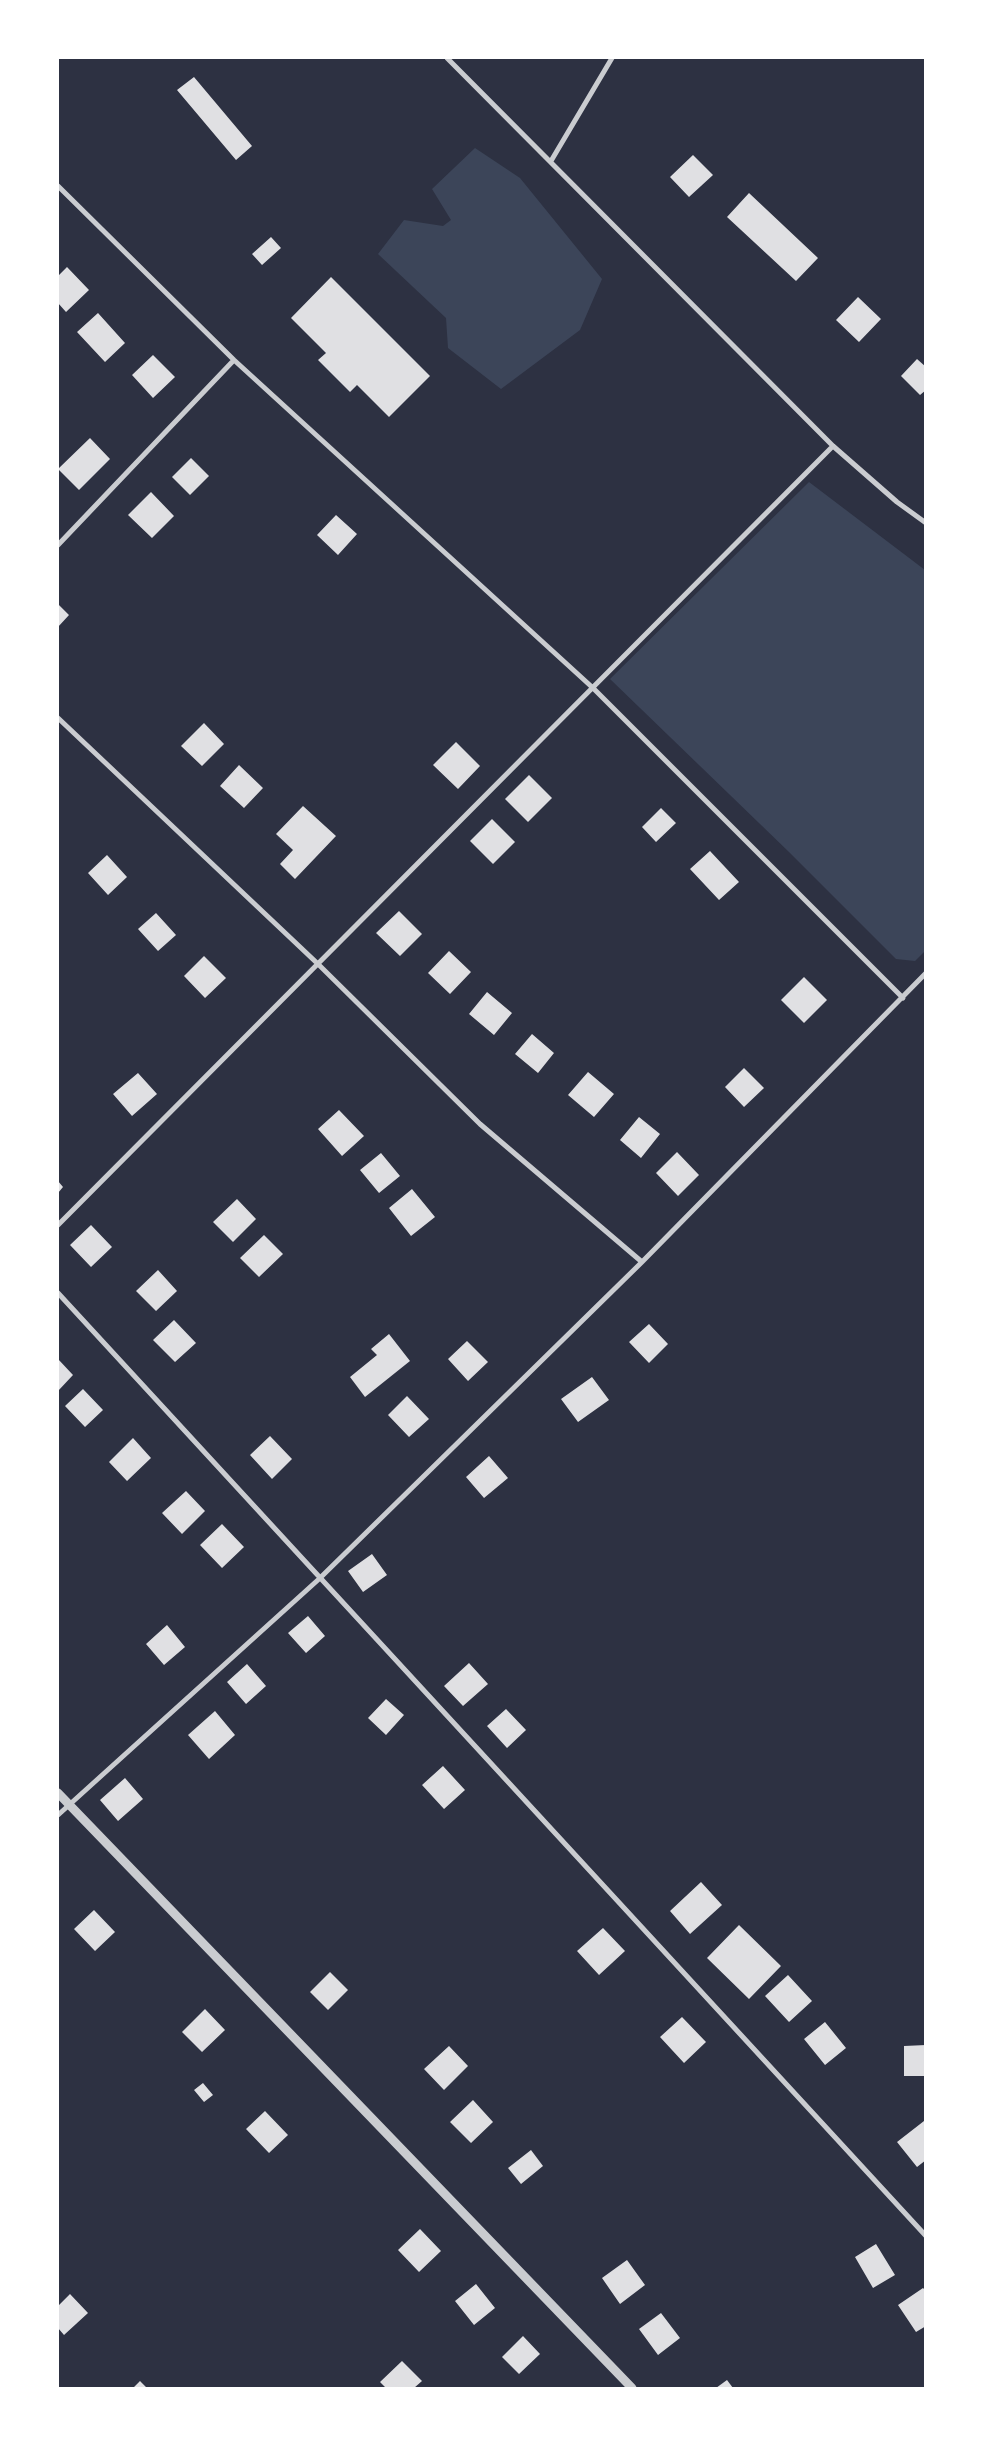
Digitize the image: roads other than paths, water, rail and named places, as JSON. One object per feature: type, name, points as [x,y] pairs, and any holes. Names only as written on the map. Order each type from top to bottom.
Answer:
[{"type":"street","points":[[448,58],[833,446],[897,502],[926,523]]},
{"type":"street","points":[[551,161],[612,58]]},
{"type":"street","points":[[58,186],[234,360],[593,688],[903,998]]},
{"type":"street","points":[[58,545],[234,360]]},
{"type":"street","points":[[58,1225],[833,446]]},
{"type":"street","points":[[58,718],[318,964],[480,1124],[642,1262]]},
{"type":"street","points":[[58,1815],[319,1579],[642,1262],[926,973]]},
{"type":"street","points":[[58,1293],[319,1579],[926,2236]]},
{"type":"street","points":[[58,1793],[632,2388]]}]
